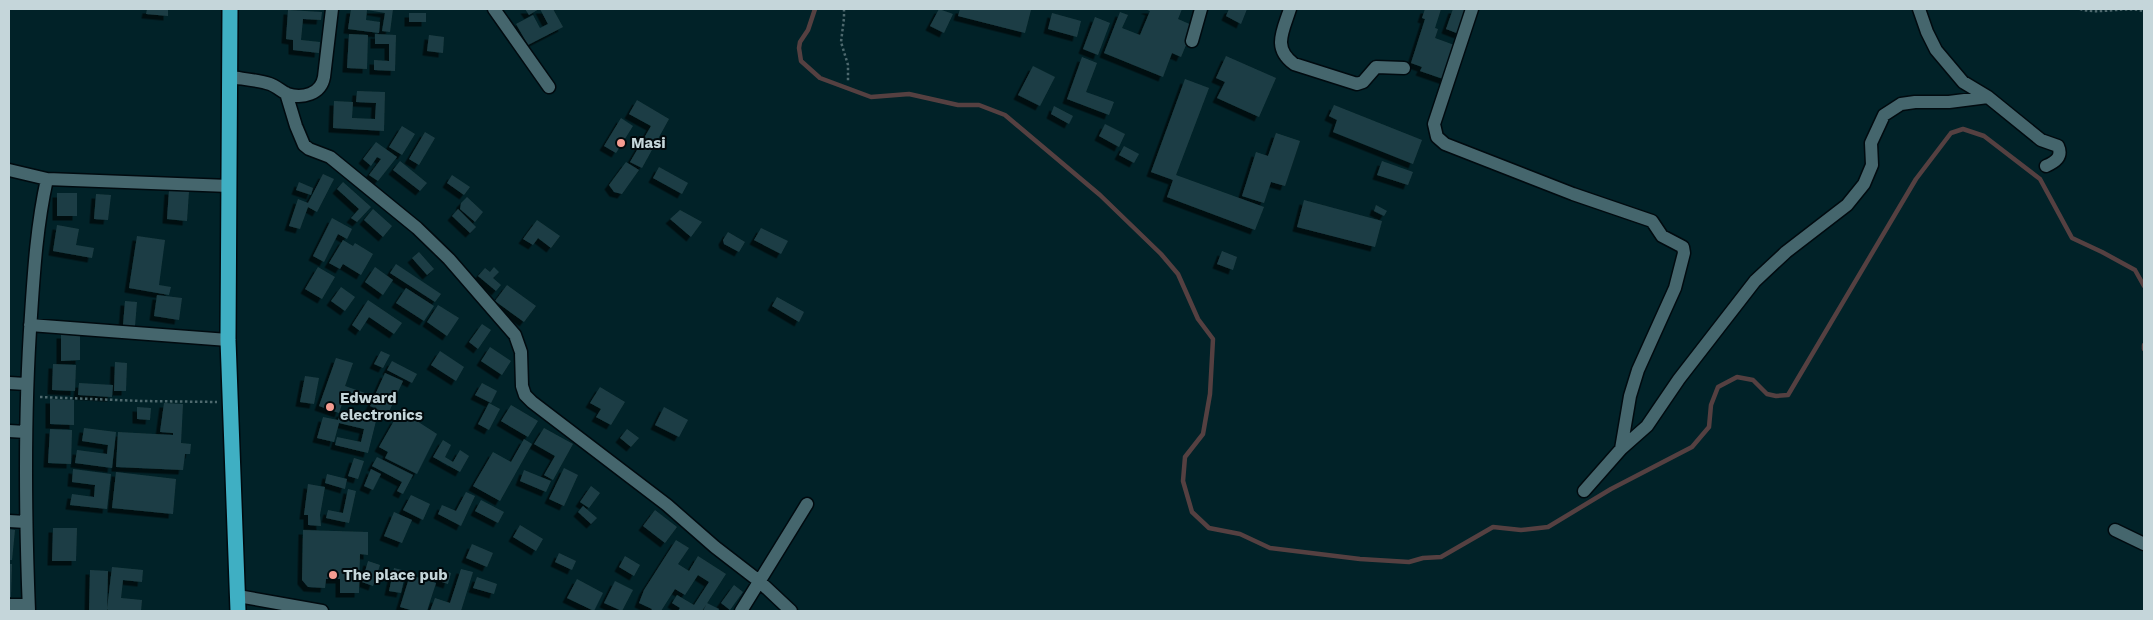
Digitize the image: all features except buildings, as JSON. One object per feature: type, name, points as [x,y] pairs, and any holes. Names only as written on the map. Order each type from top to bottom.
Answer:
[{"type":"highway","points":[[230,9],[228,340],[238,611]]},
{"type":"street","points":[[231,77],[270,84],[295,96],[309,95],[322,86],[332,9]]},
{"type":"street","points":[[494,9],[550,87]]},
{"type":"street","points":[[1192,41],[1201,9]]},
{"type":"street","points":[[1290,9],[1280,41],[1286,58],[1294,64],[1357,84],[1363,82],[1376,67],[1404,68]]},
{"type":"street","points":[[1472,9],[1434,124],[1437,137],[1445,144],[1573,194],[1652,221],[1662,236],[1683,247],[1684,253],[1675,288],[1638,370],[1630,396],[1621,449]]},
{"type":"street","points":[[1919,9],[1936,50],[1963,82],[1988,97],[2041,140],[2058,146],[2060,151],[2059,158],[2056,162],[2046,166]]},
{"type":"street","points":[[286,93],[304,145],[330,157],[417,228],[449,259],[515,335],[521,352],[522,386],[525,395],[667,505],[715,547],[759,581],[791,611]]},
{"type":"street","points":[[1584,491],[1621,449],[1652,420],[1679,379],[1755,281],[1786,252],[1847,205],[1864,184],[1872,165],[1871,143],[1884,115],[1902,104],[1949,102],[1988,97]]},
{"type":"street","points":[[9,170],[47,179],[229,186]]},
{"type":"street","points":[[9,605],[28,608],[26,390],[39,216],[47,179]]},
{"type":"street","points":[[30,325],[228,340]]},
{"type":"street","points":[[9,383],[26,390]]},
{"type":"street","points":[[9,431],[26,432]]},
{"type":"street","points":[[740,611],[807,504]]},
{"type":"street","points":[[9,521],[26,522]]},
{"type":"street","points":[[2115,530],[2144,544]]},
{"type":"street","points":[[238,596],[322,611]]},
{"type":"path","points":[[844,9],[841,42],[848,65],[848,82]]},
{"type":"path","points":[[2080,9],[2088,11],[2106,9],[2144,10]]},
{"type":"path","points":[[26,390],[142,401],[231,402]]},
{"type":"waterway","points":[[815,9],[799,48],[801,61],[820,78],[871,97],[909,94],[958,105],[979,105],[1005,115],[1100,195],[1161,254],[1178,274],[1198,319],[1213,339],[1210,394],[1203,434],[1185,457],[1183,481],[1192,512],[1209,528],[1240,534],[1270,548],[1360,559],[1409,562],[1423,558],[1441,557],[1493,527],[1521,530],[1548,527],[1611,489],[1692,447],[1709,427],[1711,405],[1718,387],[1737,377],[1753,380],[1767,394],[1776,396],[1788,395],[1916,179],[1951,133],[1963,129],[1984,136],[2040,179],[2072,238],[2135,270],[2144,286]]},
{"type":"place","name":"Masi","points":[[621,143]]},
{"type":"place","name":"Edward electronics","points":[[330,407]]},
{"type":"place","name":"The place pub","points":[[333,575]]}]
